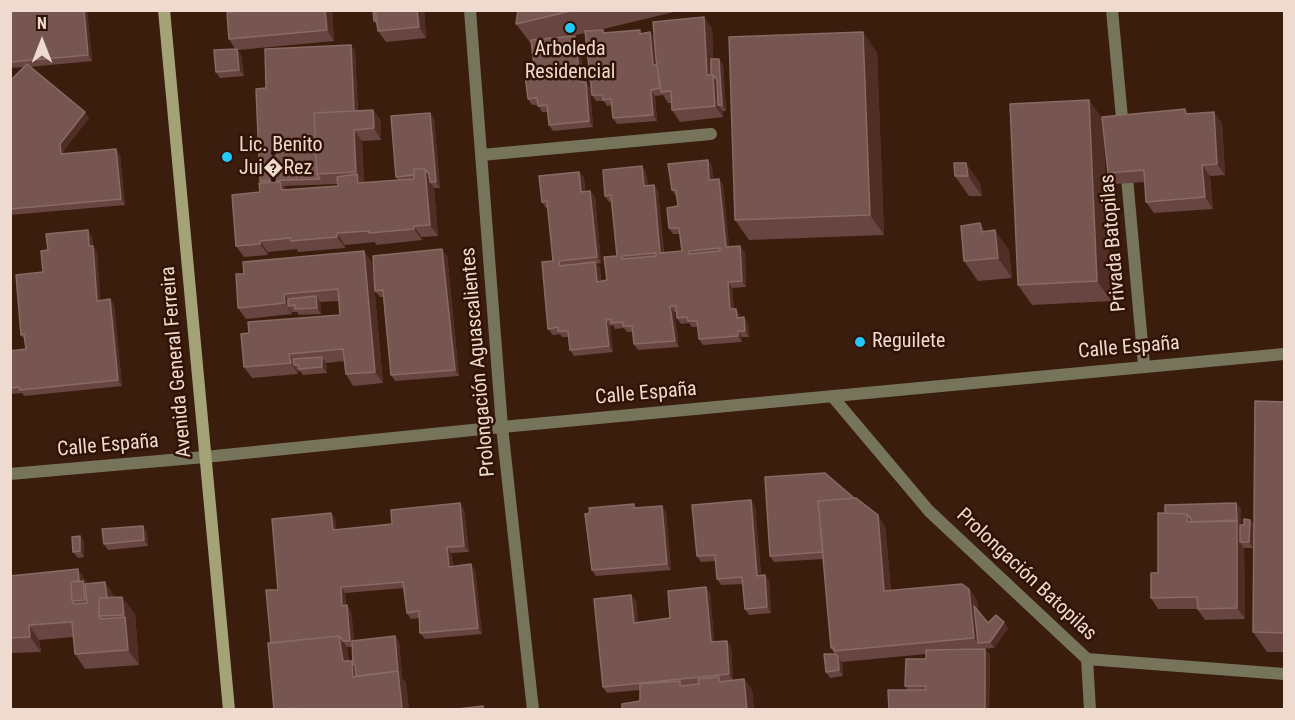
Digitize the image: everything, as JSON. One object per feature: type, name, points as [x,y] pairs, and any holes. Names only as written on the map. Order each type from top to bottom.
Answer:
[{"type":"street","name":"Avenida General Ferreira","points":[[164,10],[228,710]]},
{"type":"street","name":"Prolongación Aguascalientes","points":[[470,10],[502,426],[533,710]]},
{"type":"street","name":"Privada Batopilas","points":[[1112,10],[1144,365]]},
{"type":"street","points":[[481,155],[711,135]]},
{"type":"street","name":"Calle España","points":[[10,474],[205,458],[502,426],[1144,365],[1284,354]]},
{"type":"street","name":"Prolongación Batopilas","points":[[832,396],[929,511],[1087,659],[1284,674]]},
{"type":"street","points":[[1087,659],[1090,710]]},
{"type":"building","points":[[10,10],[84,10],[88,55],[10,62]]},
{"type":"building","points":[[240,10],[325,10],[327,30],[229,39],[227,13]]},
{"type":"building","points":[[373,10],[375,10],[377,21],[374,21]]},
{"type":"building","points":[[375,10],[417,10],[419,27],[378,31]]},
{"type":"building","points":[[518,10],[575,10],[516,24]]},
{"type":"building","points":[[704,17],[707,75],[713,75],[715,106],[672,110],[671,91],[661,92],[653,22]]},
{"type":"building","points":[[603,30],[603,33],[640,30],[640,34],[650,32],[653,65],[657,65],[660,88],[651,90],[653,115],[613,118],[611,99],[603,100],[603,95],[592,95],[585,31]]},
{"type":"building","points":[[863,32],[870,215],[735,220],[729,37]]},
{"type":"building","points":[[575,36],[580,82],[586,82],[589,121],[549,125],[547,105],[538,106],[537,98],[528,99],[525,75],[535,74],[531,40]]},
{"type":"building","points":[[351,45],[354,111],[314,113],[317,174],[320,179],[260,181],[256,89],[266,88],[265,49]]},
{"type":"building","points":[[237,49],[239,70],[216,72],[214,50]]},
{"type":"building","points":[[711,59],[719,59],[722,105],[718,105],[717,80],[711,75]]},
{"type":"building","points":[[27,64],[85,112],[60,144],[61,154],[116,149],[121,199],[10,209],[10,81]]},
{"type":"building","points":[[1089,100],[1097,281],[1018,285],[1010,104]]},
{"type":"building","points":[[1185,109],[1186,114],[1214,112],[1217,164],[1202,165],[1205,197],[1146,202],[1144,170],[1108,173],[1102,117]]},
{"type":"building","points":[[373,110],[374,128],[354,130],[356,172],[317,174],[314,113]]},
{"type":"building","points":[[430,113],[436,182],[430,182],[429,174],[425,169],[414,169],[414,175],[396,177],[391,116]]},
{"type":"building","points":[[708,160],[709,180],[719,179],[726,247],[740,246],[742,281],[728,282],[730,309],[736,309],[737,318],[744,317],[745,331],[738,331],[738,336],[699,339],[697,321],[688,321],[687,317],[677,318],[676,306],[670,306],[675,341],[634,344],[632,326],[623,326],[623,322],[611,323],[611,319],[606,320],[609,346],[570,350],[568,331],[558,331],[558,327],[548,329],[542,262],[553,261],[547,201],[542,202],[539,176],[579,172],[581,192],[590,191],[597,257],[559,261],[559,266],[595,262],[597,282],[607,280],[604,257],[617,256],[611,195],[605,196],[603,170],[642,166],[644,186],[654,185],[660,253],[682,251],[679,228],[669,228],[667,208],[678,206],[676,190],[672,190],[668,164]],"holes":[[[720,248],[720,251],[689,254],[689,251]],[[656,253],[656,256],[622,259],[622,256]]]},
{"type":"building","points":[[954,163],[966,163],[968,176],[955,176]]},
{"type":"building","points":[[414,169],[425,169],[430,225],[414,226],[414,229],[369,233],[369,231],[337,233],[337,237],[260,241],[260,244],[236,246],[232,195],[260,192],[259,183],[280,182],[282,190],[338,186],[337,177],[357,174],[358,183],[414,179]]},
{"type":"building","points":[[980,223],[982,232],[995,230],[998,258],[964,261],[961,226]]},
{"type":"building","points":[[88,230],[89,246],[93,246],[97,301],[110,299],[118,380],[20,390],[19,387],[10,388],[10,351],[26,349],[24,334],[21,335],[16,275],[43,272],[41,251],[48,250],[46,234]]},
{"type":"building","points":[[442,249],[455,370],[391,375],[383,290],[375,291],[373,256]]},
{"type":"building","points":[[364,251],[375,372],[346,374],[343,349],[289,354],[291,363],[244,367],[241,334],[249,333],[248,322],[340,315],[338,289],[284,294],[285,303],[238,308],[236,274],[244,274],[243,262]]},
{"type":"building","points":[[316,296],[317,308],[295,309],[295,305],[288,306],[288,299]]},
{"type":"building","points":[[322,357],[322,367],[299,369],[299,365],[294,365],[293,359]]},
{"type":"building","points":[[1255,401],[1284,402],[1284,633],[1253,632]]},
{"type":"building","points":[[825,473],[854,498],[818,501],[823,552],[770,556],[765,477]]},
{"type":"building","points":[[856,498],[878,515],[884,591],[962,584],[969,589],[974,638],[834,651],[834,648],[831,648],[818,501]]},
{"type":"building","points":[[751,500],[757,576],[765,575],[767,607],[745,609],[742,577],[717,579],[715,555],[697,556],[692,505]]},
{"type":"building","points":[[460,503],[464,546],[447,547],[449,567],[471,564],[478,628],[420,633],[419,611],[407,613],[403,582],[341,587],[342,606],[347,605],[350,641],[343,641],[339,636],[271,643],[266,590],[278,590],[272,519],[331,513],[333,530],[392,524],[391,510]]},
{"type":"building","points":[[1236,503],[1237,521],[1191,522],[1187,514],[1165,513],[1165,505]]},
{"type":"building","points":[[634,504],[634,508],[662,506],[667,564],[592,570],[585,514],[590,513],[589,508]]},
{"type":"building","points":[[1158,513],[1187,514],[1187,522],[1237,520],[1237,608],[1198,609],[1197,597],[1151,598],[1151,573],[1158,573]]},
{"type":"building","points":[[1244,519],[1250,520],[1249,542],[1240,542],[1240,525],[1244,525]]},
{"type":"building","points":[[143,526],[144,540],[104,544],[102,529]]},
{"type":"building","points":[[80,536],[80,551],[73,552],[72,537]]},
{"type":"building","points":[[78,569],[79,581],[71,582],[72,601],[74,604],[87,603],[85,584],[105,582],[107,598],[99,598],[99,616],[101,619],[125,617],[128,650],[75,654],[72,622],[29,625],[30,637],[10,638],[10,576]]},
{"type":"building","points":[[83,581],[85,600],[72,601],[71,582]]},
{"type":"building","points":[[706,587],[711,642],[727,641],[729,674],[603,687],[594,599],[631,595],[634,623],[670,618],[668,591]]},
{"type":"building","points":[[122,597],[124,615],[99,616],[99,598]]},
{"type":"building","points":[[974,606],[988,623],[996,615],[1004,622],[990,642],[978,643]]},
{"type":"building","points":[[339,636],[343,661],[352,661],[353,677],[398,671],[402,709],[298,710],[297,708],[274,710],[268,643]]},
{"type":"building","points":[[395,636],[398,671],[356,676],[352,641]]},
{"type":"building","points":[[985,649],[985,710],[889,710],[888,690],[926,690],[926,686],[905,686],[906,659],[926,659],[926,650]]},
{"type":"building","points":[[824,654],[836,654],[839,670],[826,672]]},
{"type":"building","points":[[719,677],[719,682],[744,679],[747,710],[622,710],[622,704],[640,701],[640,684],[680,681],[680,686],[699,684],[698,679]]},
{"type":"building","points":[[483,706],[483,710],[449,710]]},
{"type":"place","name":"Arboleda Residencial","points":[[570,28]]},
{"type":"place","name":"Lic. Benito Jui�Rez","points":[[227,157]]},
{"type":"place","name":"Reguilete","points":[[860,342]]}]
